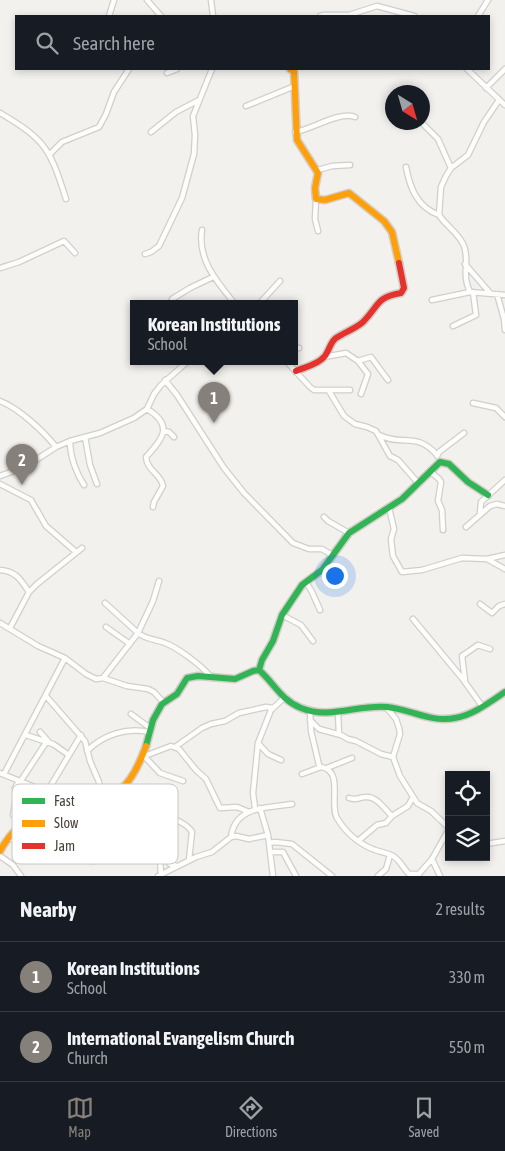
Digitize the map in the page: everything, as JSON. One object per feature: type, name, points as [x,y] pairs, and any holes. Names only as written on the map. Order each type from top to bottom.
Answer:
[{"type":"street","points":[[109,15],[114,0]]},
{"type":"street","points":[[147,0],[161,15]]},
{"type":"street","points":[[211,0],[213,15]]},
{"type":"street","points":[[373,0],[377,6]]},
{"type":"street","points":[[479,15],[488,0]]},
{"type":"street","points":[[344,15],[377,6],[410,15]]},
{"type":"street","points":[[50,154],[62,142],[99,128],[114,92],[128,70]]},
{"type":"street","points":[[167,73],[174,70]]},
{"type":"street","points":[[146,254],[159,246],[182,198],[194,154],[193,116],[212,70]]},
{"type":"street","points":[[293,70],[297,140],[302,150],[318,170],[315,188],[315,219],[318,231]]},
{"type":"street","points":[[468,70],[505,105]]},
{"type":"street","points":[[486,88],[505,70]]},
{"type":"street","points":[[246,106],[295,86]]},
{"type":"street","points":[[151,132],[176,112],[199,100]]},
{"type":"street","points":[[439,215],[441,187],[451,168],[465,158],[484,122],[499,100]]},
{"type":"street","points":[[0,113],[33,134],[50,154],[66,199]]},
{"type":"street","points":[[296,132],[344,115],[354,117]]},
{"type":"street","points":[[429,130],[438,139],[451,168]]},
{"type":"street","points":[[318,170],[332,166],[350,165]]},
{"type":"street","points":[[406,167],[414,196],[426,209],[439,215],[463,244],[466,256],[466,281],[472,292],[476,315],[453,326]]},
{"type":"street","points":[[316,199],[325,200],[349,193],[384,222],[394,237],[404,284],[403,292],[385,296],[373,312],[359,325],[334,338],[324,357]]},
{"type":"street","points":[[202,230],[204,255],[209,270],[232,300]]},
{"type":"street","points":[[0,268],[19,262],[64,241],[75,253]]},
{"type":"street","points":[[465,264],[490,293]]},
{"type":"street","points":[[172,299],[213,276]]},
{"type":"street","points":[[263,300],[280,281]]},
{"type":"street","points":[[432,300],[472,292],[505,295]]},
{"type":"street","points":[[497,294],[505,330]]},
{"type":"street","points":[[296,371],[314,364],[324,357],[346,353],[358,361],[368,373],[361,394]]},
{"type":"street","points":[[358,361],[371,357],[388,380]]},
{"type":"street","points":[[0,476],[25,467],[56,447],[110,429],[134,418],[147,409],[154,394],[165,380],[184,365]]},
{"type":"street","points":[[290,365],[310,387],[321,391],[350,390]]},
{"type":"street","points":[[165,380],[177,395],[224,468],[244,493],[293,543],[309,549],[322,550],[332,555]]},
{"type":"street","points":[[329,391],[344,416],[355,424],[367,426],[376,431],[390,456],[402,463],[419,484]]},
{"type":"street","points":[[0,402],[10,406],[42,431],[56,447]]},
{"type":"street","points":[[473,402],[496,408],[505,416]]},
{"type":"street","points":[[147,409],[159,419],[164,431],[159,444],[146,457],[148,466],[162,481],[163,486],[153,507]]},
{"type":"street","points":[[164,431],[169,432],[174,437]]},
{"type":"street","points":[[437,455],[464,433]]},
{"type":"street","points":[[379,435],[390,439],[421,442],[430,447],[440,462]]},
{"type":"street","points":[[84,437],[90,465],[97,484]]},
{"type":"street","points":[[70,441],[70,449],[76,472],[84,485]]},
{"type":"street","points":[[259,670],[262,660],[273,641],[282,615],[302,586],[318,574],[348,533],[402,499],[440,462]]},
{"type":"street","points":[[440,462],[449,464],[468,482],[488,495]]},
{"type":"street","points":[[431,472],[441,482],[438,501],[442,510],[444,530]]},
{"type":"street","points":[[480,513],[481,502],[505,480]]},
{"type":"street","points":[[0,484],[31,500],[46,526],[76,552]]},
{"type":"street","points":[[466,527],[490,506],[497,504],[505,506]]},
{"type":"street","points":[[389,508],[394,529],[391,539],[393,556],[402,572],[422,570],[462,558],[487,559],[505,555]]},
{"type":"street","points":[[324,517],[348,533]]},
{"type":"street","points":[[10,628],[29,592],[82,548]]},
{"type":"street","points":[[487,559],[505,569]]},
{"type":"street","points":[[0,570],[10,571],[16,575],[29,592]]},
{"type":"street","points":[[102,678],[138,633],[153,601],[159,581]]},
{"type":"street","points":[[306,582],[320,610]]},
{"type":"street","points":[[105,603],[138,633],[150,640],[166,643],[200,666],[212,678]]},
{"type":"street","points":[[480,604],[492,613],[499,606],[505,604]]},
{"type":"street","points":[[282,615],[302,625],[313,641]]},
{"type":"street","points":[[413,619],[465,682],[482,706]]},
{"type":"street","points":[[0,623],[38,646],[65,658],[96,679],[102,678],[127,686],[148,689],[154,692],[163,702]]},
{"type":"street","points":[[106,627],[130,644]]},
{"type":"street","points":[[465,682],[462,656],[478,645],[490,649]]},
{"type":"street","points":[[25,784],[2,774],[26,735],[65,658]]},
{"type":"street","points":[[127,784],[142,757],[149,730],[163,702],[179,692],[187,678],[194,676],[236,679],[259,670]]},
{"type":"street","points":[[259,670],[291,704],[310,711],[327,714],[371,707],[386,707],[418,716],[452,719],[482,706],[505,692]]},
{"type":"street","points":[[46,696],[86,743],[90,762],[100,784]]},
{"type":"street","points":[[274,876],[268,835],[253,793],[258,743],[273,708],[284,698]]},
{"type":"street","points":[[174,747],[202,728],[225,721],[239,712],[266,707],[273,708]]},
{"type":"street","points":[[386,707],[396,719],[399,728],[400,734],[393,757],[400,776],[417,802],[431,811],[445,824]]},
{"type":"street","points":[[310,711],[318,762],[321,767]]},
{"type":"street","points":[[338,713],[339,734]]},
{"type":"street","points":[[132,714],[149,730]]},
{"type":"street","points":[[310,719],[319,729],[339,734],[360,742],[380,754],[393,757]]},
{"type":"street","points":[[87,751],[109,735],[149,730]]},
{"type":"street","points":[[40,732],[48,742]]},
{"type":"street","points":[[26,735],[48,742],[69,755]]},
{"type":"street","points":[[52,784],[81,735]]},
{"type":"street","points":[[20,782],[48,742]]},
{"type":"street","points":[[258,743],[268,754],[281,760]]},
{"type":"street","points":[[142,757],[168,747],[179,748],[196,770],[206,779],[220,808],[237,806],[249,812]]},
{"type":"street","points":[[142,757],[160,773],[183,781]]},
{"type":"street","points":[[302,774],[321,767],[327,768],[352,758]]},
{"type":"street","points":[[327,768],[334,781],[336,816],[351,836],[374,850],[390,855],[399,861],[409,874],[418,875],[432,859],[445,835]]},
{"type":"street","points":[[350,798],[355,800],[365,797],[372,798],[392,816]]},
{"type":"street","points":[[358,841],[377,825],[386,823],[392,816],[408,806],[413,797]]},
{"type":"street","points":[[231,837],[233,826],[249,812],[258,808],[292,804]]},
{"type":"street","points":[[178,821],[190,828],[192,832],[189,860]]},
{"type":"street","points":[[1,847],[12,833]]},
{"type":"street","points":[[160,876],[189,860],[212,852],[231,837],[236,836],[249,839],[268,835]]},
{"type":"street","points":[[490,843],[505,841]]},
{"type":"street","points":[[269,843],[285,842],[292,844],[332,876]]},
{"type":"street","points":[[271,852],[283,852],[296,876]]},
{"type":"street","points":[[378,876],[386,869],[390,855]]},
{"type":"street","points":[[0,856],[13,865],[21,876]]},
{"type":"street","points":[[432,859],[440,876]]},
{"type":"street","points":[[170,864],[176,866]]},
{"type":"traffic: fast","points":[[259,670],[262,660],[273,641],[282,615],[302,585],[322,570],[349,533],[402,499],[440,462],[449,464],[468,482],[488,495]]},
{"type":"traffic: fast","points":[[146,746],[153,720],[162,704],[177,694],[187,678],[198,676],[235,679],[259,670],[288,701],[301,708],[312,711],[333,712],[387,707],[437,719],[455,718],[468,714],[505,692]]},
{"type":"traffic: slow","points":[[292,70],[294,71],[297,140],[318,173],[315,188],[316,199],[325,200],[349,193],[384,221],[392,232],[399,263]]},
{"type":"traffic: slow","points":[[126,784],[133,775],[146,746]]},
{"type":"traffic: slow","points":[[0,851],[12,835]]},
{"type":"traffic: jam","points":[[296,371],[321,360],[336,338],[357,327],[382,300],[401,293],[404,288],[399,263]]},
{"type":"place","name":"Korean Institutions","points":[[214,423]]},
{"type":"place","name":"International Evangelism Church","points":[[22,485]]}]
